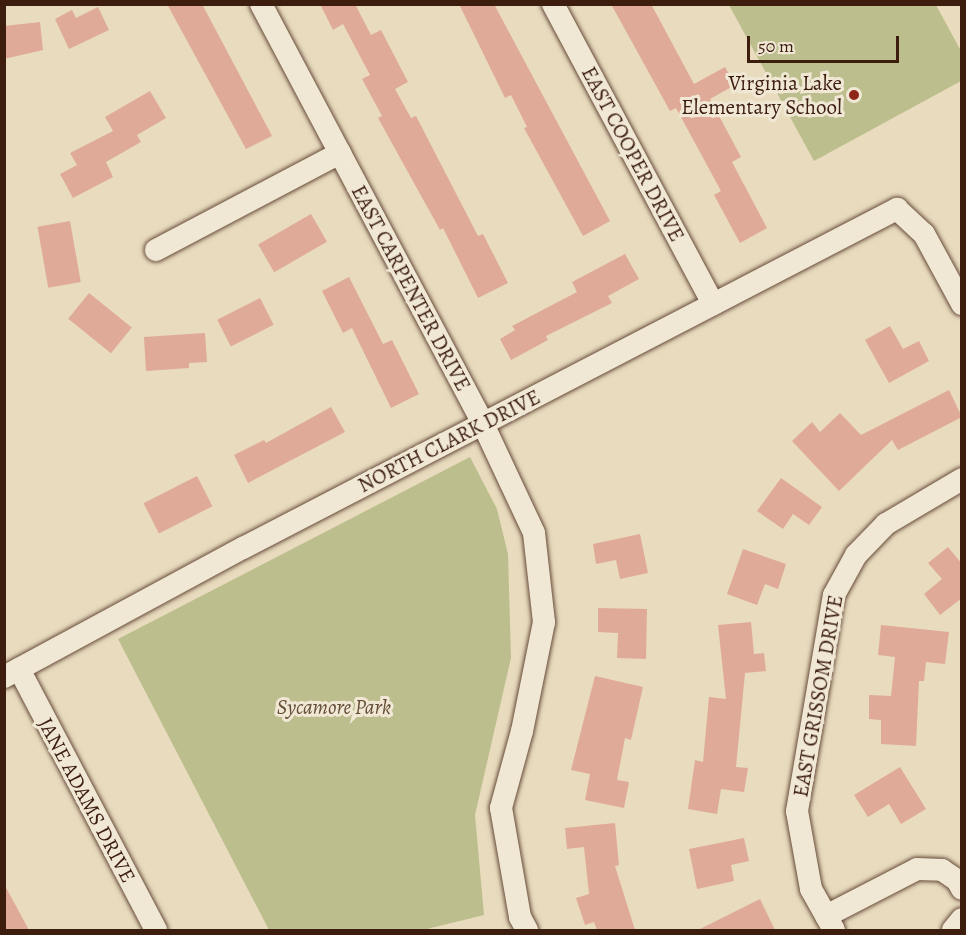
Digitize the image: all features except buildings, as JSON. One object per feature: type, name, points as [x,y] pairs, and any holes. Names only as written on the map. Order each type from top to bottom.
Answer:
[{"type":"street","name":"EAST CARPENTER DRIVE","points":[[261,4],[483,424],[534,533],[544,622],[522,731],[501,808],[520,917],[527,930]]},
{"type":"street","name":"EAST COOPER DRIVE","points":[[553,4],[712,304]]},
{"type":"street","points":[[156,250],[340,153]]},
{"type":"street","name":"NORTH CLARK DRIVE","points":[[12,673],[483,424],[897,209],[924,234],[962,304]]},
{"type":"street","name":"EAST GRISSOM DRIVE","points":[[830,923],[811,889],[797,811],[834,594],[856,555],[886,524],[962,479]]},
{"type":"street","name":"JANE ADAMS DRIVE","points":[[12,673],[156,930]]},
{"type":"street","points":[[830,923],[918,869],[942,870],[957,880],[962,890]]},
{"type":"street","points":[[953,930],[962,920]]},
{"type":"green space","points":[[729,5],[936,5],[961,51],[961,81],[814,161]]},
{"type":"green space","name":"Sycamore Park","points":[[470,457],[497,509],[508,554],[511,658],[475,815],[484,915],[423,930],[269,930],[118,639]]},
{"type":"place","name":"Virginia Lake Elementary School","points":[[854,95]]}]
